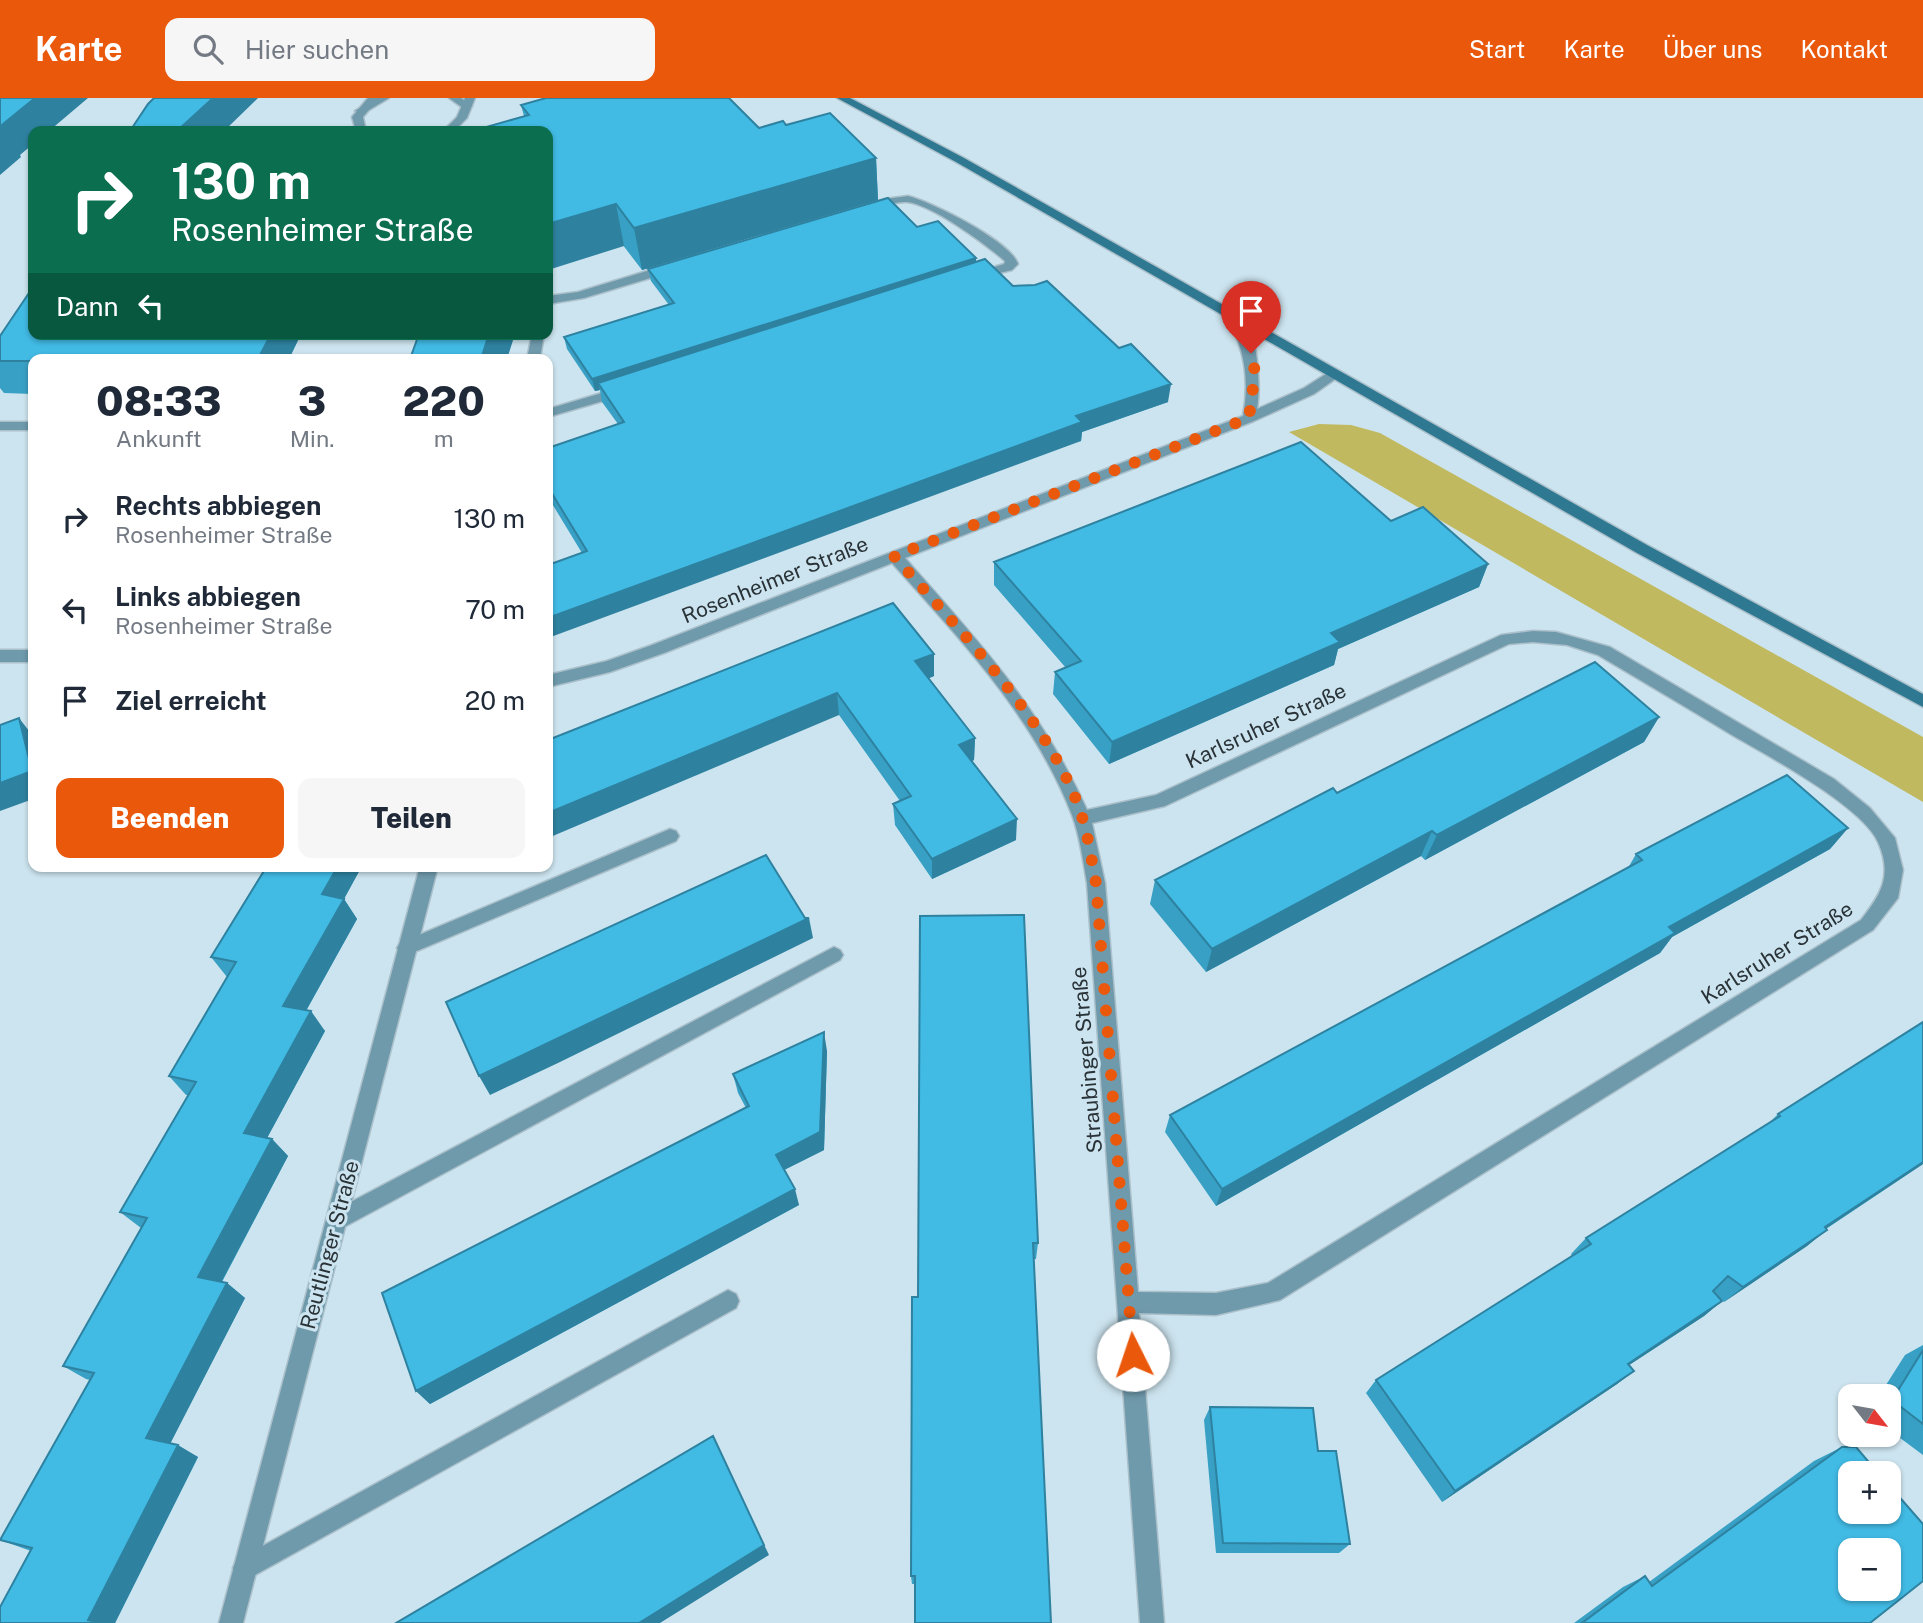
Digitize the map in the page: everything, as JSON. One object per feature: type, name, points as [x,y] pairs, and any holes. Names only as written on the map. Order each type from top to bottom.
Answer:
[{"type":"main road","points":[[842,98],[960,160],[1642,549],[1923,701]]},
{"type":"street","points":[[357,126],[360,111],[374,98]]},
{"type":"street","points":[[360,111],[384,98]]},
{"type":"street","points":[[453,126],[462,118],[468,102],[454,98]]},
{"type":"street","points":[[851,212],[895,200],[916,201],[983,237],[1011,260],[1012,264],[1008,267],[968,279]]},
{"type":"street","points":[[553,299],[580,295],[683,263]]},
{"type":"street","points":[[1234,316],[1245,338],[1255,372],[1249,418]]},
{"type":"street","name":"Rosenheimer Straße","points":[[553,680],[610,666],[1249,418],[1309,391],[1334,375]]},
{"type":"street","points":[[553,412],[639,386]]},
{"type":"street","points":[[0,426],[28,426]]},
{"type":"street","name":"Straubinger Straße","points":[[894,556],[971,642],[1027,714],[1059,766],[1082,818],[1096,883],[1152,1623]]},
{"type":"street","name":"Karlsruher Straße","points":[[1082,818],[1159,801],[1506,639],[1535,635],[1570,639],[1604,652],[1828,784],[1864,813],[1886,838],[1894,870],[1889,898],[1867,925],[1272,1293],[1216,1304],[1129,1302]]},
{"type":"street","points":[[0,656],[28,656]]},
{"type":"street","points":[[406,948],[670,836]]},
{"type":"street","name":"Reutlinger Straße","points":[[231,1623],[427,872]]},
{"type":"street","points":[[337,1220],[834,955]]},
{"type":"street","points":[[245,1568],[728,1301]]},
{"type":"shaded area","points":[[1319,424],[1351,425],[1380,433],[1923,737],[1923,802],[1289,432]]},
{"type":"building","points":[[0,98],[35,98],[0,129]]},
{"type":"building","points":[[154,98],[213,98],[182,126],[133,126]]},
{"type":"building","points":[[546,98],[729,98],[759,128],[783,121],[786,125],[830,113],[876,158],[634,228],[616,204],[553,223],[553,126],[490,126],[529,115],[521,105]]},
{"type":"building","points":[[888,198],[917,227],[938,221],[976,258],[592,379],[564,337],[674,303],[648,269]]},
{"type":"building","points":[[985,259],[1013,286],[1035,285],[1047,281],[1119,348],[1131,344],[1171,384],[1076,416],[1082,422],[553,616],[553,563],[587,551],[553,495],[553,446],[624,422],[598,383]]},
{"type":"building","points":[[28,294],[28,340],[268,340],[261,354],[28,354],[28,361],[0,361],[0,336]]},
{"type":"building","points":[[417,340],[487,340],[483,354],[412,354]]},
{"type":"building","points":[[1301,442],[1391,521],[1423,507],[1488,564],[1331,633],[1340,642],[1112,742],[1055,672],[1081,661],[994,562]]},
{"type":"building","points":[[893,603],[934,654],[915,661],[975,738],[959,745],[1017,819],[932,859],[893,804],[911,796],[837,693],[553,811],[553,738]]},
{"type":"building","points":[[1595,662],[1659,717],[1437,835],[1432,831],[1212,949],[1155,880],[1333,788],[1337,793]]},
{"type":"building","points":[[19,718],[28,755],[28,772],[0,783],[0,725]]},
{"type":"building","points":[[1787,775],[1848,828],[1669,927],[1675,933],[1222,1189],[1170,1115],[1642,860],[1636,854]]},
{"type":"building","points":[[766,855],[805,918],[809,918],[479,1076],[446,1002]]},
{"type":"building","points":[[263,872],[335,872],[322,894],[344,899],[283,1006],[311,1011],[244,1133],[272,1139],[198,1277],[227,1283],[146,1438],[178,1445],[88,1620],[101,1623],[0,1623],[0,1607],[32,1548],[0,1540],[94,1373],[63,1366],[147,1218],[120,1212],[196,1082],[169,1076],[236,962],[211,957]]},
{"type":"building","points":[[1024,915],[1038,1243],[1033,1243],[1051,1623],[915,1623],[915,1576],[911,1576],[912,1297],[918,1297],[920,916]]},
{"type":"building","points":[[1923,1022],[1923,1162],[1825,1227],[1827,1230],[1743,1287],[1728,1276],[1713,1291],[1722,1301],[1628,1364],[1634,1371],[1455,1491],[1376,1380],[1591,1244],[1586,1238]]},
{"type":"building","points":[[824,1032],[820,1132],[776,1155],[795,1189],[416,1391],[382,1293],[749,1106],[733,1074]]},
{"type":"building","points":[[1923,1350],[1923,1424],[1901,1407],[1901,1385]]},
{"type":"building","points":[[1210,1407],[1313,1408],[1318,1451],[1336,1451],[1350,1544],[1223,1543]]},
{"type":"building","points":[[713,1436],[764,1545],[639,1623],[396,1623]]},
{"type":"building","points":[[1842,1447],[1856,1447],[1868,1461],[1838,1461],[1838,1524],[1901,1524],[1901,1499],[1923,1524],[1923,1581],[1901,1598],[1901,1538],[1838,1538],[1838,1601],[1898,1601],[1870,1623],[1582,1623],[1645,1576],[1652,1586]]},
{"type":"route","points":[[1133,1355],[1096,883],[1082,818],[1059,766],[1027,714],[971,642],[894,556],[1249,418],[1255,372],[1251,353]]}]
